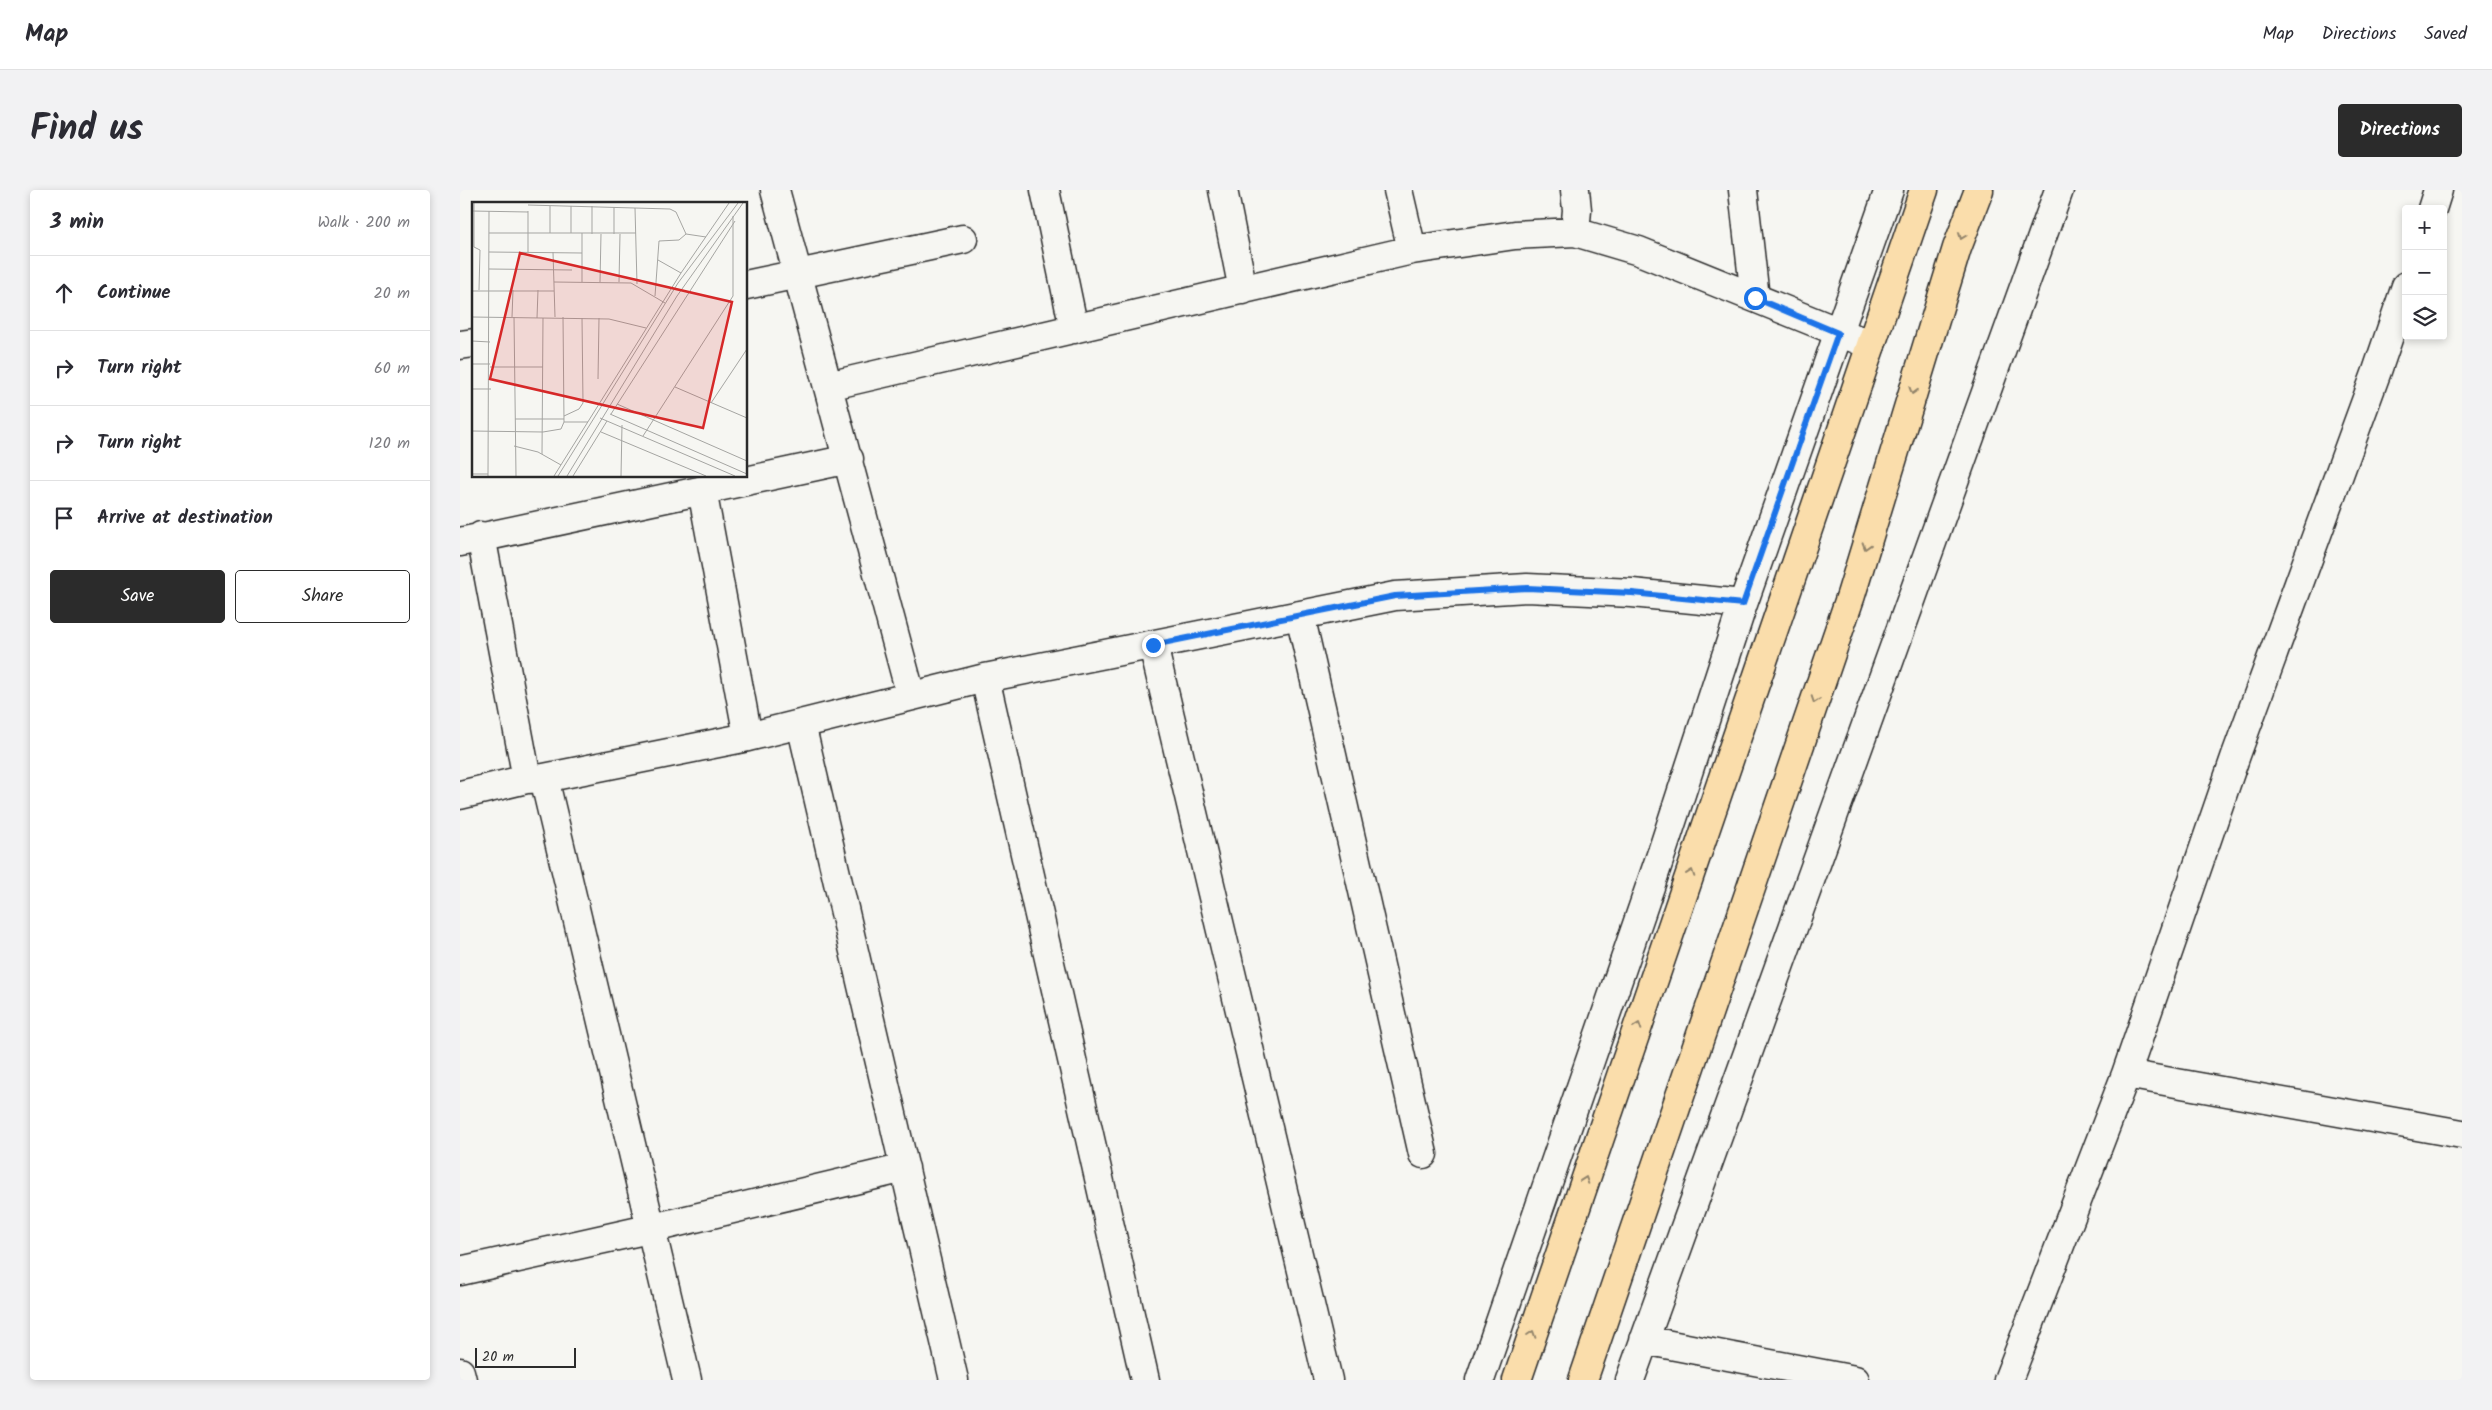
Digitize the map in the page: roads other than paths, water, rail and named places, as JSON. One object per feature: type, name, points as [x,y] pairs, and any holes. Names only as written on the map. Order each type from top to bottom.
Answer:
[{"type":"main road","points":[[1517,1380],[1924,190]]},
{"type":"main road","points":[[1583,1380],[1851,595],[1957,248],[1979,190]]},
{"type":"street","points":[[775,190],[911,696]]},
{"type":"street","points":[[1045,190],[1074,329]]},
{"type":"street","points":[[1223,190],[1243,290]]},
{"type":"street","points":[[1398,190],[1412,250]]},
{"type":"street","points":[[1575,190],[1577,210],[1575,232]]},
{"type":"street","points":[[1743,190],[1755,298]]},
{"type":"street","points":[[1480,1380],[1663,849],[1743,604],[1889,190]]},
{"type":"street","points":[[1630,1380],[2059,190]]},
{"type":"street","points":[[2433,205],[2438,190]]},
{"type":"street","points":[[828,386],[1412,250],[1515,234],[1575,232],[1639,251],[1871,345]]},
{"type":"street","points":[[748,285],[963,239]]},
{"type":"street","points":[[2008,1380],[2126,1074],[2236,755],[2377,371],[2403,295]]},
{"type":"street","points":[[687,1380],[653,1228],[536,778],[470,539],[848,459]]},
{"type":"street","points":[[702,490],[748,737]]},
{"type":"street","points":[[460,795],[536,778],[748,737],[985,678],[1395,596],[1527,588],[1632,593],[1743,604]]},
{"type":"street","points":[[1300,614],[1423,1154]]},
{"type":"street","points":[[1153,645],[1328,1380]]},
{"type":"street","points":[[985,678],[1145,1380]]},
{"type":"street","points":[[801,724],[954,1380]]},
{"type":"street","points":[[2126,1074],[2462,1134]]},
{"type":"street","points":[[460,1271],[653,1228],[905,1168]]},
{"type":"street","points":[[1644,1340],[1855,1380]]},
{"type":"street","points":[[460,1372],[462,1380]]}]
